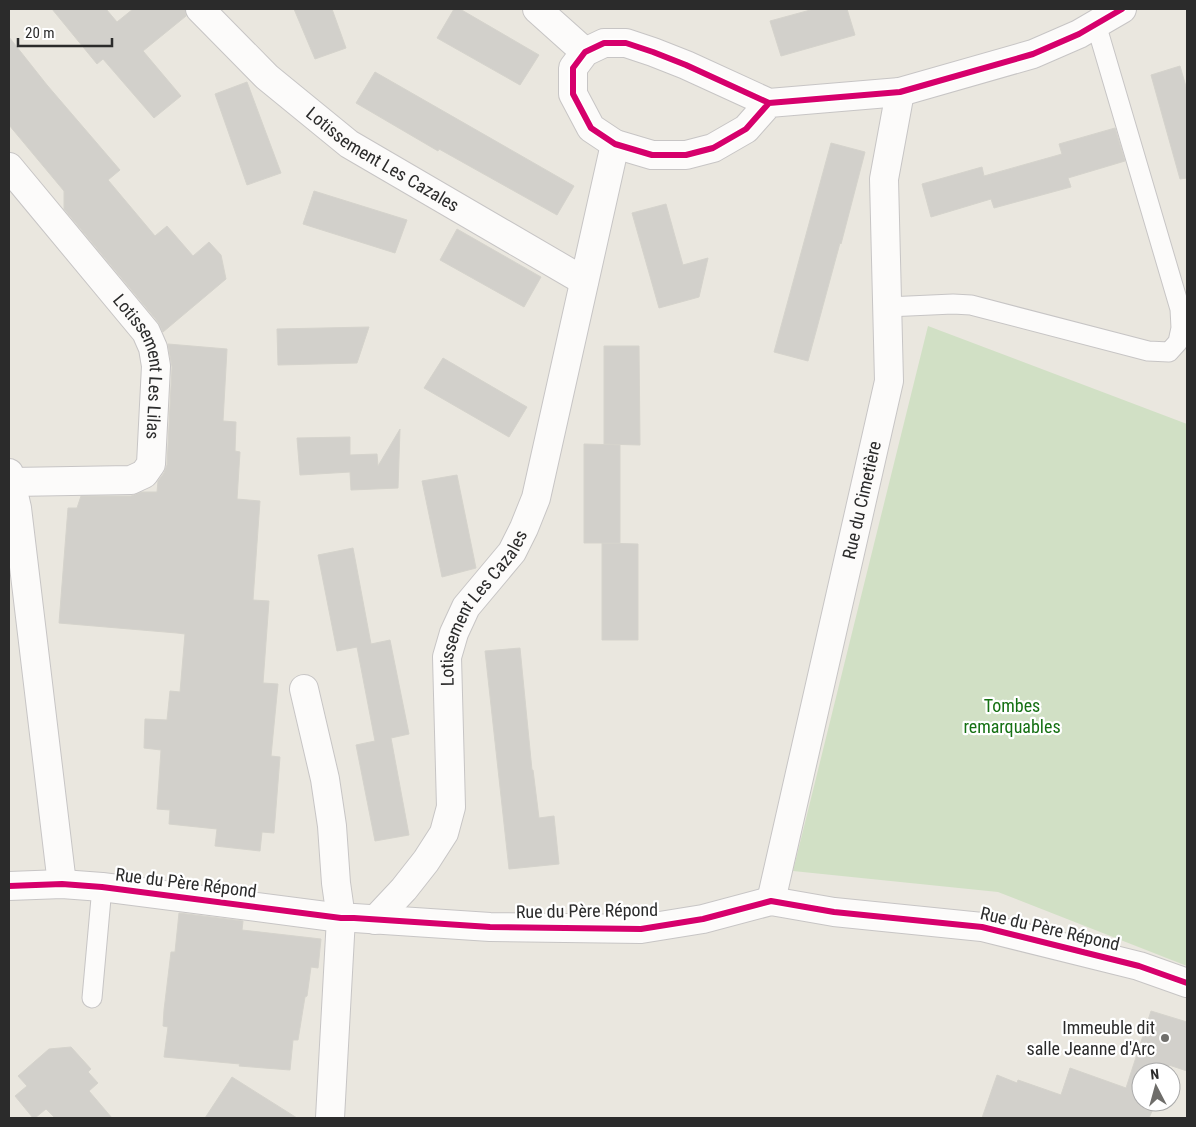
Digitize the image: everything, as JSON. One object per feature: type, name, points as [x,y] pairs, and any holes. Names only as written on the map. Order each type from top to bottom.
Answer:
[{"type":"street","name":"Lotissement Les Cazales","points":[[200,9],[268,77],[348,144],[584,282]]},
{"type":"street","points":[[537,9],[585,52]]},
{"type":"street","points":[[769,103],[746,129],[713,148],[686,154],[652,155],[615,144],[592,128],[573,94],[573,68],[585,52],[604,43],[626,43],[686,65],[769,103],[900,92],[1033,54],[1079,34],[1122,9]]},
{"type":"street","name":"Rue du Cimetière","points":[[771,902],[889,381],[884,179],[900,92]]},
{"type":"street","name":"Lotissement Les Cazales","points":[[376,920],[426,862],[444,833],[451,808],[447,657],[454,633],[466,607],[512,552],[536,498],[615,144]]},
{"type":"street","name":"Lotissement Les Lilas","points":[[9,167],[146,332],[153,348],[156,366],[151,464],[144,474],[131,480],[10,477]]},
{"type":"street","points":[[10,477],[17,508],[62,884]]},
{"type":"street","points":[[304,689],[325,779],[332,826],[336,883],[341,918],[330,1118]]},
{"type":"street","name":"Rue du Père Répond","points":[[9,886],[62,884],[102,887],[341,918],[490,927],[640,929],[703,920],[771,902],[834,912],[982,927],[1138,966],[1187,982]]},
{"type":"lane","points":[[887,307],[971,305],[1148,351],[1168,352],[1178,342],[1181,328],[1180,309],[1096,24]]},
{"type":"lane","points":[[92,998],[102,887]]},
{"type":"green space","name":"Tombes remarquables","points":[[928,326],[1187,424],[1187,966],[998,892],[793,871]]},
{"type":"building","points":[[52,9],[106,9],[117,22],[133,9],[185,9],[186,16],[143,51],[181,96],[154,118],[103,59],[97,64]]},
{"type":"building","points":[[294,9],[332,9],[346,48],[315,59]]},
{"type":"building","points":[[454,9],[460,9],[539,55],[520,85],[437,38]]},
{"type":"building","points":[[814,9],[847,9],[855,35],[781,56],[770,21]]},
{"type":"building","points":[[9,37],[47,85],[120,170],[108,180],[155,236],[167,226],[193,256],[209,242],[221,255],[226,279],[163,332],[158,322],[64,209],[64,191],[9,125]]},
{"type":"building","points":[[1180,66],[1187,90],[1187,178],[1180,179],[1151,75]]},
{"type":"building","points":[[375,72],[574,186],[557,215],[439,149],[438,151],[356,103]]},
{"type":"building","points":[[247,82],[281,173],[247,185],[215,94]]},
{"type":"building","points":[[1115,128],[1125,161],[1068,178],[1071,187],[994,208],[991,199],[931,217],[922,184],[982,167],[984,176],[1062,154],[1059,144]]},
{"type":"building","points":[[831,143],[865,152],[808,361],[774,352]]},
{"type":"building","points":[[314,191],[407,220],[395,253],[303,224]]},
{"type":"building","points":[[666,204],[683,265],[708,258],[699,297],[659,308],[632,213]]},
{"type":"building","points":[[457,229],[541,277],[524,307],[440,260]]},
{"type":"building","points":[[369,327],[357,363],[278,365],[277,329]]},
{"type":"building","points":[[168,344],[227,349],[223,421],[236,422],[235,451],[240,452],[237,499],[260,501],[253,600],[269,601],[263,683],[278,684],[271,756],[280,757],[274,833],[262,832],[260,851],[215,846],[217,829],[169,824],[170,810],[157,809],[161,750],[144,748],[145,719],[167,720],[170,691],[180,692],[185,634],[59,623],[68,508],[77,508],[81,496],[131,496],[141,492],[157,492],[158,481],[167,465],[172,367]]},
{"type":"building","points":[[604,346],[639,346],[640,445],[604,444]]},
{"type":"building","points":[[443,358],[527,407],[509,437],[424,388]]},
{"type":"building","points":[[400,429],[398,488],[351,490],[350,472],[300,475],[297,438],[350,437],[350,455],[377,454],[378,466]]},
{"type":"building","points":[[584,444],[620,445],[620,543],[584,543]]},
{"type":"building","points":[[457,475],[476,568],[442,577],[422,481]]},
{"type":"building","points":[[602,543],[638,544],[638,640],[602,640]]},
{"type":"building","points":[[353,548],[371,644],[390,640],[409,734],[391,738],[409,835],[375,841],[356,745],[375,741],[357,647],[337,651],[318,555]]},
{"type":"building","points":[[520,648],[532,770],[539,818],[554,816],[559,864],[509,869],[485,651]]},
{"type":"building","points":[[179,913],[243,921],[242,930],[321,939],[318,968],[311,967],[298,1040],[293,1040],[290,1070],[164,1057],[168,1027],[163,1026],[164,1010],[171,952],[175,952]]},
{"type":"building","points":[[1151,1011],[1187,1022],[1187,1071],[1181,1069],[1181,1062],[1134,1062]]},
{"type":"building","points":[[71,1047],[91,1069],[88,1072],[98,1083],[89,1091],[112,1118],[55,1118],[46,1109],[33,1118],[15,1096],[27,1086],[18,1076],[49,1049]]},
{"type":"building","points":[[1070,1068],[1126,1088],[1131,1073],[1131,1112],[1152,1112],[1149,1118],[982,1118],[997,1075],[1017,1083],[1018,1080],[1061,1095]]},
{"type":"building","points":[[232,1077],[297,1118],[205,1118]]},
{"type":"cycle path","points":[[769,103],[746,129],[713,148],[686,155],[652,155],[615,144],[591,128],[573,94],[573,68],[585,52],[604,43],[626,43],[686,65],[769,103],[900,92],[1033,54],[1079,34],[1122,9]]},
{"type":"cycle path","points":[[9,886],[62,884],[102,887],[341,918],[490,927],[641,929],[703,919],[771,901],[834,912],[982,927],[1139,966],[1187,983]]},
{"type":"place","name":"Immeuble dit salle Jeanne d'Arc","points":[[1165,1038]]}]
